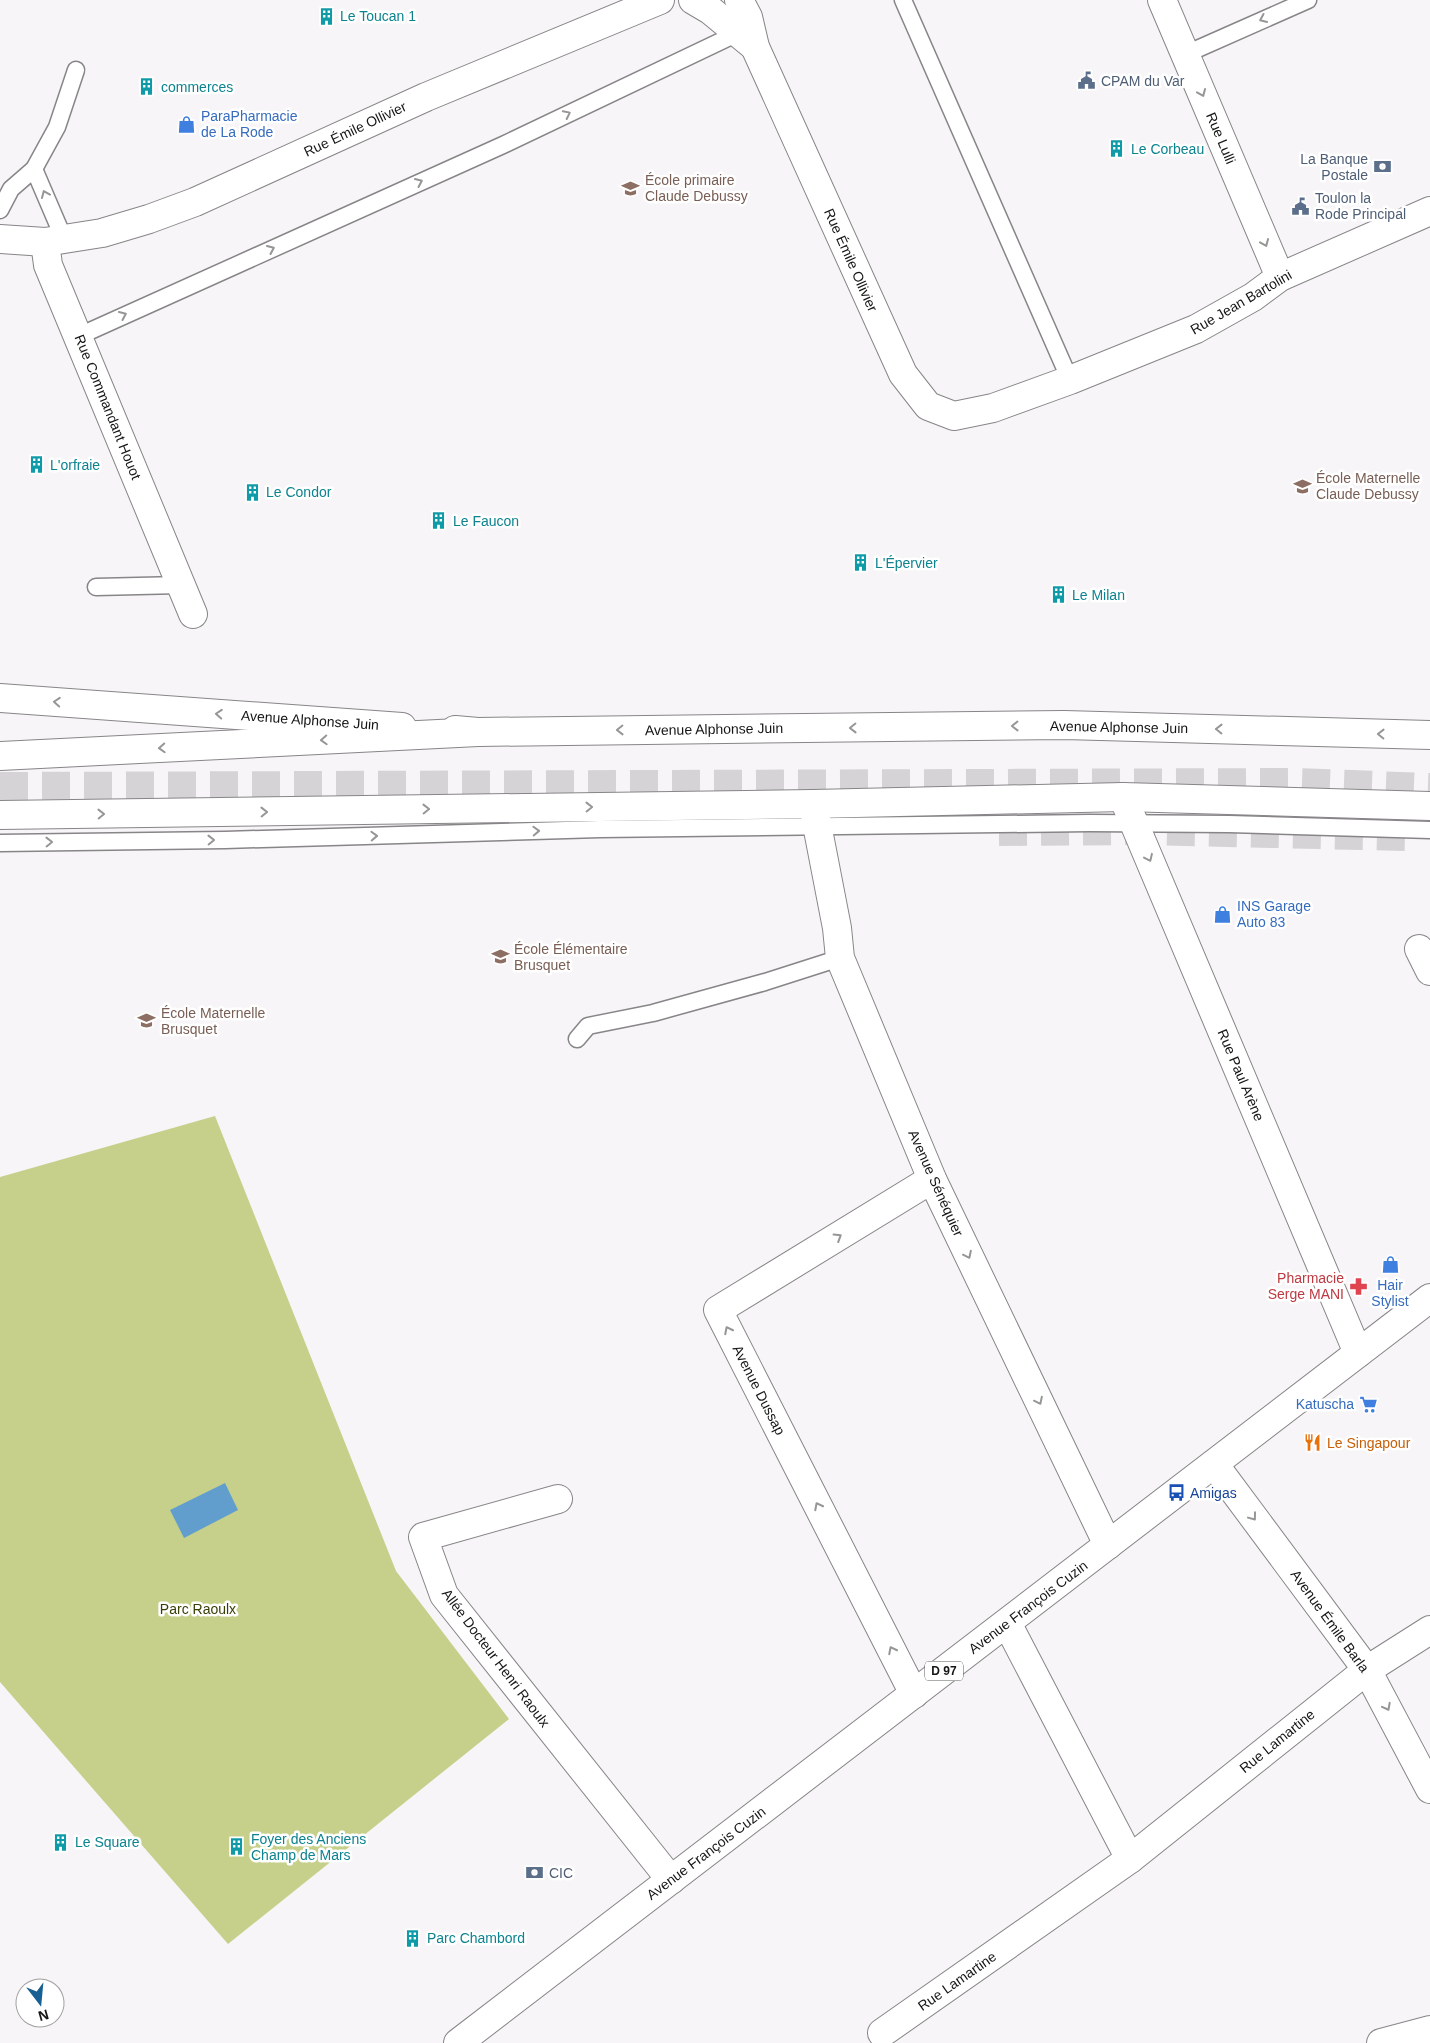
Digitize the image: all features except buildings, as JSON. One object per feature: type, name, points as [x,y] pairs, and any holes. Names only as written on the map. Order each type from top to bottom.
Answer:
[{"type":"main road","name":"Rue Émile Ollivier","points":[[54,240],[102,234],[196,202],[426,97],[660,0]]},
{"type":"main road","name":"Rue Émile Ollivier","points":[[693,0],[710,10],[746,40],[903,374],[928,406],[954,416],[993,408]]},
{"type":"main road","name":"Rue Émile Ollivier","points":[[739,0],[748,17],[746,40]]},
{"type":"main road","name":"Rue Lulli","points":[[1163,0],[1280,277]]},
{"type":"main road","name":"Rue Jean Bartolini","points":[[993,408],[1070,380],[1196,329],[1253,297],[1280,277],[1430,211]]},
{"type":"main road","points":[[0,239],[54,240]]},
{"type":"main road","name":"Rue Commandant Houot","points":[[54,240],[48,265],[192,614]]},
{"type":"main road","name":"Avenue Alphonse Juin","points":[[0,698],[478,732],[1064,726],[1430,735]]},
{"type":"main road","points":[[0,756],[478,732]]},
{"type":"main road","points":[[0,815],[816,816],[1123,797],[1430,806]]},
{"type":"main road","name":"Rue Paul Arène","points":[[1123,797],[1358,1354]]},
{"type":"main road","name":"Avenue Sénéquier","points":[[816,816],[840,958],[932,1179],[1108,1545]]},
{"type":"main road","name":"Avenue Dussap","points":[[914,1694],[718,1310],[932,1179]]},
{"type":"main road","name":"Avenue François Cuzin","points":[[458,2043],[1430,1298]]},
{"type":"main road","name":"Avenue Émile Barla","points":[[1214,1464],[1367,1670],[1430,1789]]},
{"type":"main road","name":"Allée Docteur Henri Raoulx","points":[[558,1499],[423,1537],[444,1595],[671,1880]]},
{"type":"main road","points":[[1007,1623],[1130,1860]]},
{"type":"main road","name":"Rue Lamartine","points":[[882,2033],[1130,1860],[1367,1670],[1430,1630]]},
{"type":"main road","points":[[1381,2043],[1430,2030]]},
{"type":"lane","points":[[903,0],[1070,380]]},
{"type":"lane","points":[[1186,54],[1308,0]]},
{"type":"lane","points":[[78,336],[503,145],[746,40]]},
{"type":"lane","points":[[0,210],[11,189],[34,169],[57,127],[76,70]]},
{"type":"lane","points":[[34,169],[54,240]]},
{"type":"lane","points":[[96,587],[181,585]]},
{"type":"lane","points":[[0,843],[224,840],[600,829],[816,816],[1430,830]]},
{"type":"lane","points":[[577,1039],[588,1026],[653,1013],[765,982],[840,958]]},
{"type":"green space","name":"Parc Raoulx","points":[[215,1116],[396,1571],[509,1719],[228,1944],[0,1682],[0,1177]]},
{"type":"water","points":[[225,1483],[238,1510],[184,1538],[170,1510]]},
{"type":"tunnel","points":[[0,786],[1294,782],[1430,787]]},
{"type":"tunnel","points":[[999,832],[1141,831],[1406,837]]},
{"type":"place","name":"Le Toucan 1","points":[[326,16]]},
{"type":"place","name":"CPAM du Var","points":[[1087,81]]},
{"type":"place","name":"commerces","points":[[147,87]]},
{"type":"place","name":"ParaPharmacie de La Rode","points":[[187,124]]},
{"type":"place","name":"Le Corbeau","points":[[1117,149]]},
{"type":"place","name":"La Banque Postale","points":[[1382,167]]},
{"type":"place","name":"École primaire Claude Debussy","points":[[631,188]]},
{"type":"place","name":"Toulon la Rode Principal","points":[[1301,206]]},
{"type":"place","name":"L'orfraie","points":[[36,465]]},
{"type":"place","name":"École Maternelle Claude Debussy","points":[[1302,486]]},
{"type":"place","name":"Le Condor","points":[[252,492]]},
{"type":"place","name":"Le Faucon","points":[[439,521]]},
{"type":"place","name":"L'Épervier","points":[[861,563]]},
{"type":"place","name":"Le Milan","points":[[1058,595]]},
{"type":"place","name":"INS Garage Auto 83","points":[[1223,914]]},
{"type":"place","name":"École Élémentaire Brusquet","points":[[500,957]]},
{"type":"place","name":"École Maternelle Brusquet","points":[[147,1021]]},
{"type":"place","name":"Hair Stylist","points":[[1390,1265]]},
{"type":"place","name":"Pharmacie Serge MANI","points":[[1358,1286]]},
{"type":"place","name":"Katuscha","points":[[1368,1404]]},
{"type":"place","name":"Le Singapour","points":[[1313,1443]]},
{"type":"place","name":"Amigas","points":[[1176,1493]]},
{"type":"place","name":"Le Square","points":[[61,1842]]},
{"type":"place","name":"Foyer des Anciens Champ de Mars","points":[[237,1847]]},
{"type":"place","name":"CIC","points":[[535,1873]]},
{"type":"place","name":"Parc Chambord","points":[[413,1938]]}]
